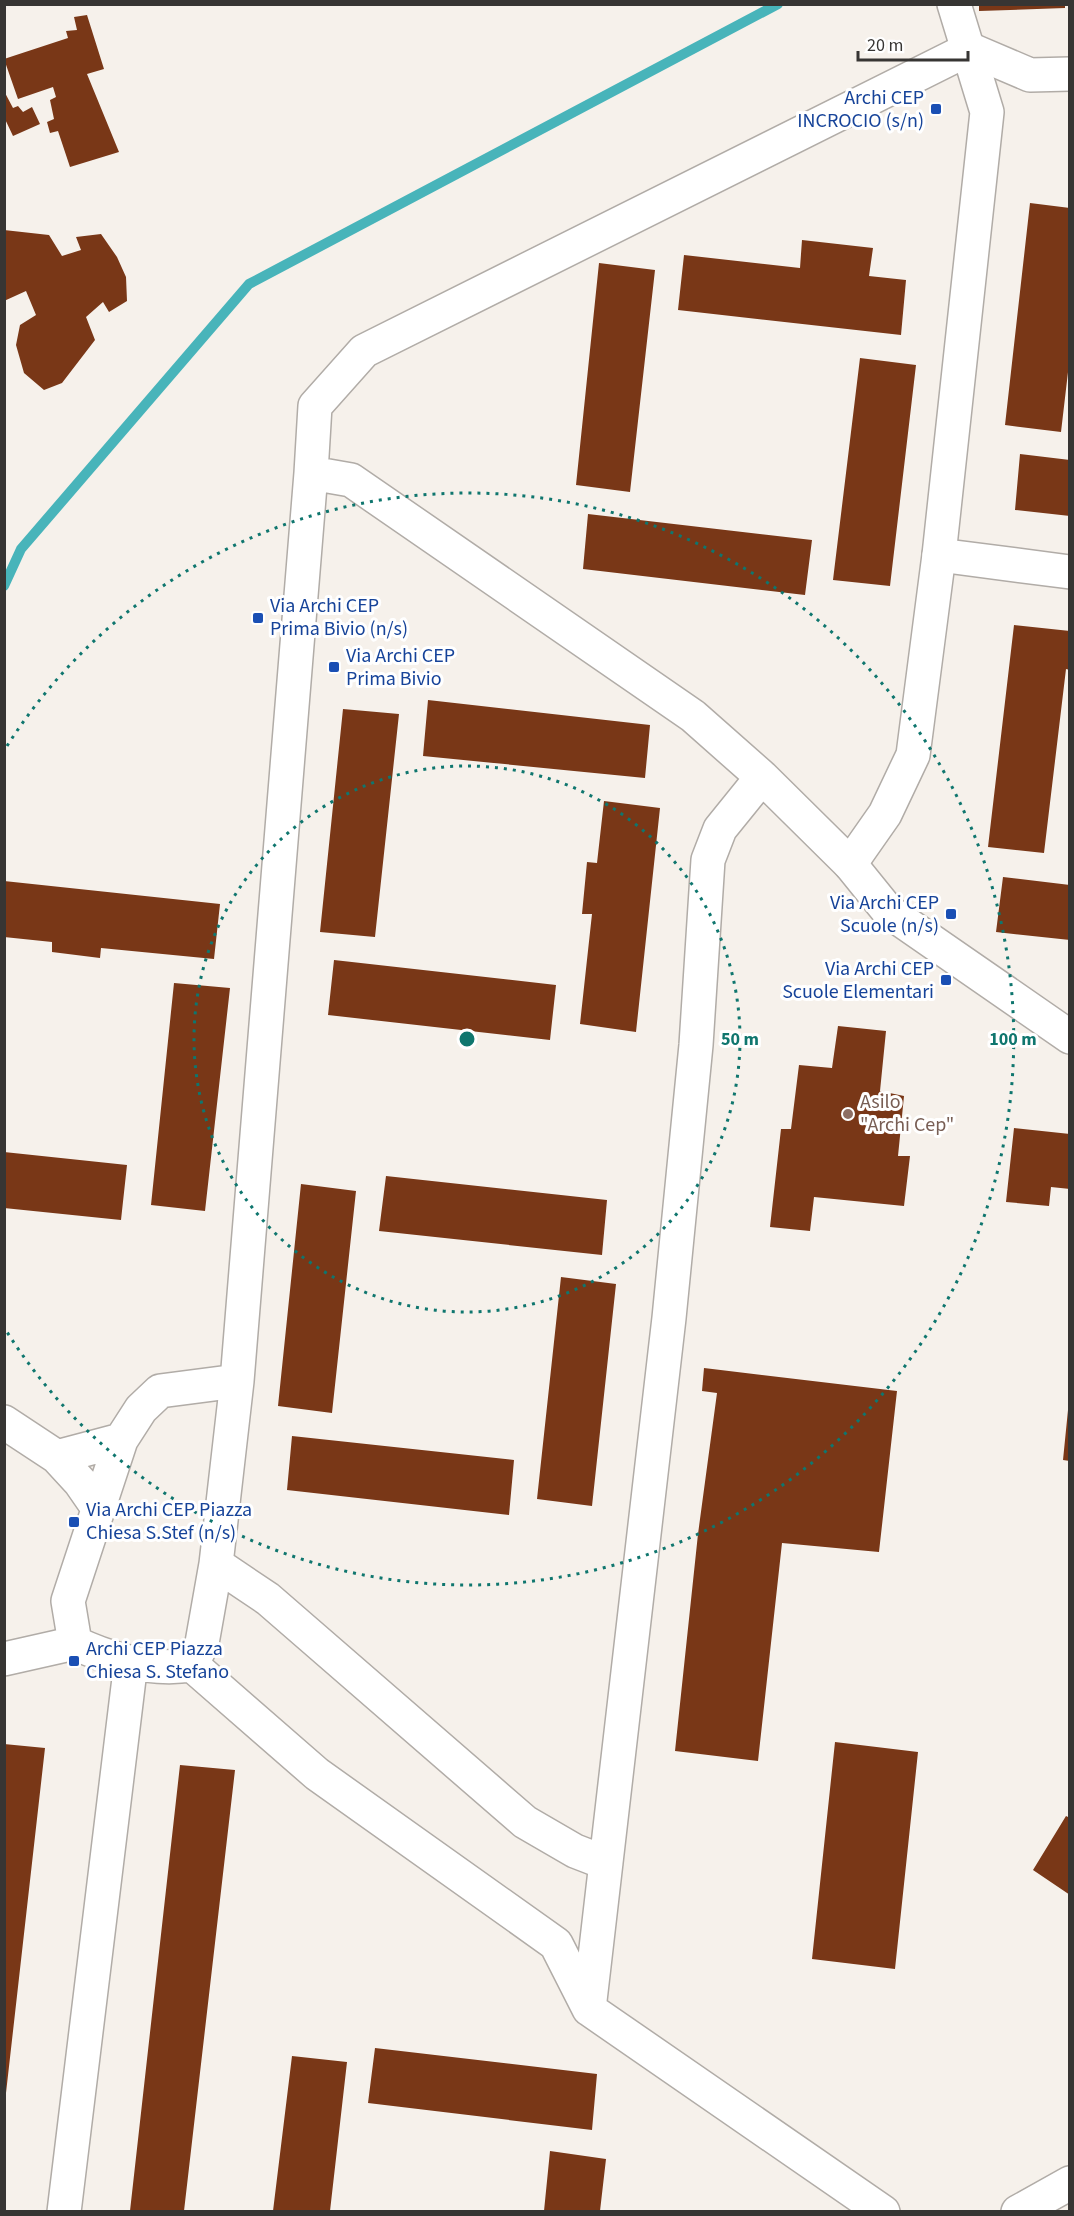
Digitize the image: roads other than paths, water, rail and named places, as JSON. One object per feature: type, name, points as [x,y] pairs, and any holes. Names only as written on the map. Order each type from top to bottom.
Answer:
[{"type":"street","points":[[850,864],[885,814],[913,755],[939,555],[987,112],[954,4]]},
{"type":"street","points":[[192,1665],[202,1643],[216,1564],[237,1381],[315,406],[364,351],[969,49],[1030,75],[1070,75]]},
{"type":"street","points":[[311,473],[351,480],[693,716],[762,777],[850,864],[888,911],[1070,1037]]},
{"type":"street","points":[[939,555],[1070,572]]},
{"type":"street","points":[[589,2009],[669,1318],[696,1045],[708,860],[720,829],[762,777]]},
{"type":"street","points":[[75,1643],[68,1601],[121,1440],[141,1410],[160,1391],[237,1381]]},
{"type":"street","points":[[4,1422],[57,1457],[81,1482],[98,1508]]},
{"type":"street","points":[[57,1457],[121,1440]]},
{"type":"street","points":[[216,1564],[268,1599],[525,1822],[575,1851],[606,1863]]},
{"type":"street","points":[[4,1659],[75,1643],[97,1653],[131,1662],[169,1668],[192,1665],[317,1774],[556,1944],[589,2009],[883,2211]]},
{"type":"street","points":[[64,2211],[131,1662]]},
{"type":"street","points":[[1022,2210],[1070,2183]]},
{"type":"waterway","points":[[4,586],[21,549],[249,284],[778,4]]},
{"type":"place","name":"Archi CEP INCROCIO (s/n)","points":[[936,109]]},
{"type":"place","name":"Via Archi CEP Prima Bivio (n/s)","points":[[258,618]]},
{"type":"place","name":"Via Archi CEP Prima Bivio","points":[[334,667]]},
{"type":"place","name":"Via Archi CEP Scuole (n/s)","points":[[951,914]]},
{"type":"place","name":"Via Archi CEP Scuole Elementari","points":[[946,980]]},
{"type":"place","name":"Asilo \"Archi Cep\"","points":[[848,1114]]},
{"type":"place","name":"Via Archi CEP Piazza Chiesa S.Stef (n/s)","points":[[74,1522]]},
{"type":"place","name":"Archi CEP Piazza Chiesa S. Stefano","points":[[74,1661]]}]
